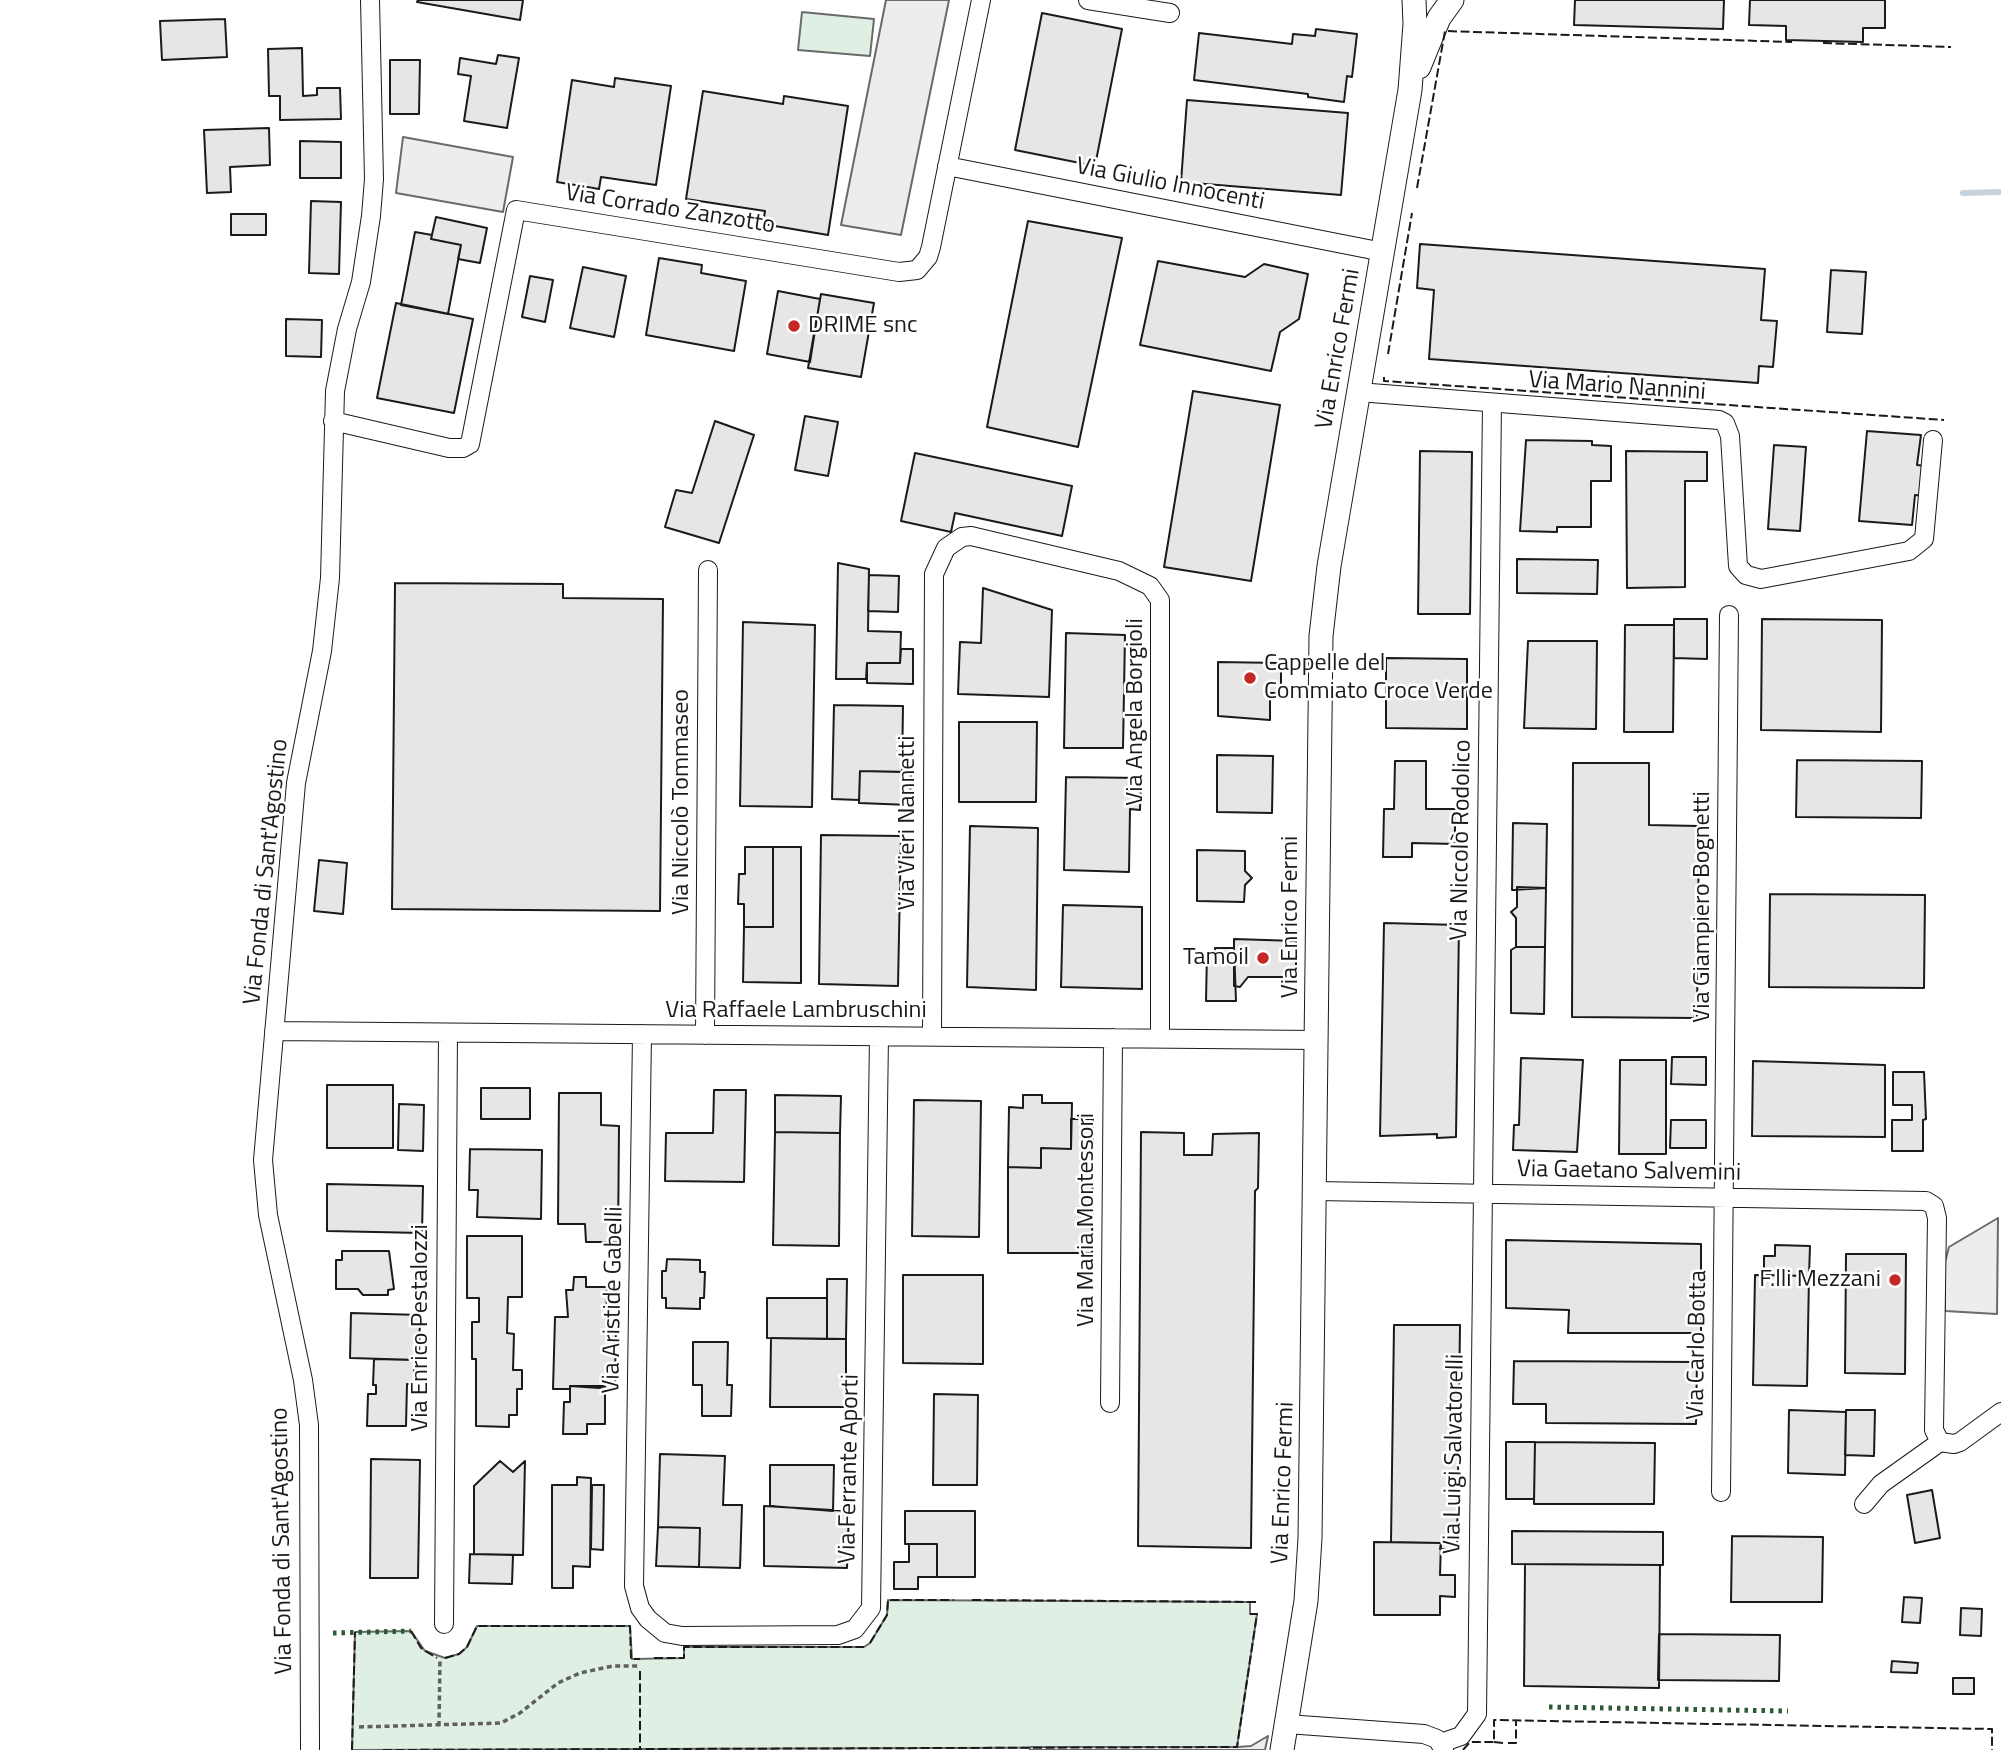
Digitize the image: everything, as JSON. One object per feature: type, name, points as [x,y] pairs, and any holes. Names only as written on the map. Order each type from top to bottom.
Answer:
[{"type":"street","name":"Via Fonda di Sant'Agostino","points":[[310,1750],[309,1425],[263,1179],[296,783],[322,651],[330,578],[333,421],[340,360],[360,282],[371,216],[374,179],[370,0]]},
{"type":"street","name":"Via Corrado Zanzotto","points":[[333,421],[449,448],[463,448],[470,444],[516,210],[909,272],[917,270],[928,257],[981,0]]},
{"type":"street","points":[[1088,0],[1170,13]]},
{"type":"street","points":[[1410,90],[1415,24],[1413,0]]},
{"type":"street","points":[[1410,90],[1439,18],[1452,0]]},
{"type":"street","name":"Via Enrico Fermi","points":[[1282,1750],[1306,1601],[1310,1538],[1321,650],[1329,566],[1410,90]]},
{"type":"street","name":"Via Giulio Innocenti","points":[[947,166],[1383,252]]},
{"type":"street","name":"Via Mario Nannini","points":[[1357,392],[1707,418],[1725,423],[1731,445],[1738,566],[1746,575],[1761,579],[1909,551],[1924,538],[1933,440]]},
{"type":"street","name":"Via Niccolò Rodolico","points":[[1482,1194],[1492,403]]},
{"type":"street","name":"Via Angela Borgioli","points":[[933,611],[934,574],[939,558],[954,541],[971,536],[1119,571],[1142,580],[1156,593],[1162,629],[1160,1038]]},
{"type":"street","name":"Via Niccolò Tommaseo","points":[[705,1035],[708,570]]},
{"type":"street","name":"Via Vieri Nannetti","points":[[932,1037],[933,611]]},
{"type":"street","name":"Via Giampiero Bognetti","points":[[1725,1198],[1729,615]]},
{"type":"street","name":"Via Raffaele Lambruschini","points":[[274,1031],[1317,1040]]},
{"type":"street","name":"Via Enrico Pestalozzi","points":[[444,1624],[448,1032]]},
{"type":"street","name":"Via Aristide Gabelli","points":[[634,1568],[642,1034]]},
{"type":"street","name":"Via Ferrante Aporti","points":[[634,1568],[634,1586],[640,1608],[657,1627],[673,1635],[838,1635],[855,1629],[871,1608],[879,1036]]},
{"type":"street","name":"Via Maria Montessori","points":[[1110,1403],[1113,1038]]},
{"type":"street","name":"Via Gaetano Salvemini","points":[[1315,1191],[1922,1200],[1931,1203],[1936,1212],[1934,1430],[1940,1442]]},
{"type":"street","name":"Via Luigi Salvatorelli","points":[[1443,1747],[1461,1736],[1477,1714],[1482,1194]]},
{"type":"street","name":"Via Carlo Botta","points":[[1721,1492],[1725,1198]]},
{"type":"street","points":[[1864,1504],[1881,1484],[1940,1442],[1960,1442],[2001,1412]]},
{"type":"street","points":[[1287,1724],[1432,1735],[1443,1747]]},
{"type":"path","points":[[439,1726],[440,1658]]},
{"type":"path","points":[[359,1727],[439,1726],[506,1721],[558,1683],[580,1673],[613,1666],[640,1666]]},
{"type":"green space","points":[[802,12],[874,19],[870,56],[798,50]]},
{"type":"green space","points":[[888,1600],[1250,1602],[1250,1614],[1257,1614],[1237,1747],[352,1750],[355,1632],[411,1631],[425,1651],[445,1658],[459,1654],[467,1647],[477,1626],[630,1626],[632,1659],[684,1658],[684,1647],[864,1647],[870,1643],[887,1615]]},
{"type":"shaded area","points":[[886,0],[949,0],[901,235],[841,225]]},
{"type":"shaded area","points":[[403,137],[513,157],[503,212],[396,193]]},
{"type":"shaded area","points":[[1998,1218],[1997,1314],[1945,1311],[1945,1262],[1949,1247]]},
{"type":"shaded area","points":[[1268,1736],[1265,1750],[1030,1750],[1030,1747],[1237,1747],[1251,1746]]},
{"type":"building","points":[[523,0],[520,20],[417,2]]},
{"type":"building","points":[[1575,0],[1724,0],[1723,29],[1574,25]]},
{"type":"building","points":[[1750,0],[1885,0],[1885,28],[1863,28],[1863,42],[1786,40],[1786,26],[1749,25]]},
{"type":"building","points":[[1042,13],[1122,29],[1095,166],[1015,150]]},
{"type":"building","points":[[225,19],[227,57],[162,60],[160,21]]},
{"type":"building","points":[[1316,29],[1357,34],[1352,77],[1347,76],[1344,102],[1308,97],[1308,94],[1194,80],[1199,33],[1292,44],[1293,34],[1315,36]]},
{"type":"building","points":[[302,48],[303,96],[317,95],[317,88],[340,88],[341,119],[280,120],[280,96],[269,96],[268,49]]},
{"type":"building","points":[[498,55],[519,58],[507,128],[464,121],[471,76],[458,74],[460,58],[496,64]]},
{"type":"building","points":[[390,60],[420,60],[419,114],[390,114]]},
{"type":"building","points":[[615,78],[671,86],[656,185],[601,177],[599,189],[557,182],[572,80],[614,87]]},
{"type":"building","points":[[703,91],[783,104],[784,96],[848,106],[828,235],[763,224],[765,211],[686,199]]},
{"type":"building","points":[[1187,100],[1348,113],[1341,195],[1181,182]]},
{"type":"building","points":[[269,128],[270,165],[230,167],[231,192],[207,193],[204,130]]},
{"type":"building","points":[[300,141],[341,142],[341,178],[300,178]]},
{"type":"building","points":[[311,201],[341,202],[339,274],[309,273]]},
{"type":"building","points":[[231,214],[266,214],[266,235],[231,235]]},
{"type":"building","points":[[436,217],[487,228],[480,263],[458,259],[461,245],[431,239]]},
{"type":"building","points":[[1028,221],[1122,238],[1078,447],[987,427]]},
{"type":"building","points":[[415,232],[432,235],[431,239],[461,245],[448,314],[401,305]]},
{"type":"building","points":[[1420,244],[1765,269],[1761,320],[1777,321],[1773,367],[1759,366],[1758,383],[1429,359],[1434,290],[1417,288]]},
{"type":"building","points":[[659,258],[702,265],[701,273],[746,281],[734,351],[646,335]]},
{"type":"building","points":[[1158,261],[1245,277],[1264,264],[1308,274],[1299,319],[1280,332],[1271,371],[1140,345]]},
{"type":"building","points":[[583,267],[626,276],[614,337],[570,328]]},
{"type":"building","points":[[1831,270],[1866,272],[1862,334],[1827,332]]},
{"type":"building","points":[[530,276],[553,280],[545,322],[522,317]]},
{"type":"building","name":"DRIME snc","points":[[778,291],[820,299],[810,362],[767,354]]},
{"type":"building","points":[[821,294],[874,303],[861,377],[808,368]]},
{"type":"building","points":[[396,303],[473,319],[454,413],[377,398]]},
{"type":"building","points":[[286,319],[322,320],[321,357],[286,356]]},
{"type":"building","points":[[1193,391],[1280,405],[1251,581],[1164,567]]},
{"type":"building","points":[[805,416],[838,422],[828,476],[795,470]]},
{"type":"building","points":[[715,421],[754,435],[719,543],[665,527],[676,490],[692,493]]},
{"type":"building","points":[[1867,431],[1921,435],[1917,465],[1926,466],[1923,496],[1915,495],[1912,525],[1859,521]]},
{"type":"building","points":[[1526,440],[1592,441],[1592,445],[1611,446],[1611,481],[1591,481],[1591,527],[1557,527],[1557,532],[1520,531]]},
{"type":"building","points":[[1774,445],[1806,447],[1800,531],[1768,529]]},
{"type":"building","points":[[1420,451],[1472,452],[1470,614],[1418,614]]},
{"type":"building","points":[[1626,451],[1707,452],[1707,481],[1685,481],[1685,587],[1627,588]]},
{"type":"building","points":[[915,453],[1072,486],[1062,536],[955,513],[951,532],[901,521]]},
{"type":"building","points":[[1517,559],[1598,560],[1597,594],[1517,593]]},
{"type":"building","points":[[838,563],[869,569],[868,631],[901,632],[900,663],[867,663],[866,679],[836,679]]},
{"type":"building","points":[[869,575],[899,576],[898,612],[868,611]]},
{"type":"building","points":[[395,583],[563,584],[563,598],[663,599],[660,911],[392,909]]},
{"type":"building","points":[[983,588],[1052,610],[1049,697],[958,694],[960,642],[981,643]]},
{"type":"building","points":[[1674,619],[1707,619],[1707,659],[1674,658]]},
{"type":"building","points":[[1762,619],[1882,620],[1881,732],[1761,730]]},
{"type":"building","points":[[743,622],[815,625],[812,807],[740,806]]},
{"type":"building","points":[[1625,625],[1674,625],[1673,732],[1624,732]]},
{"type":"building","points":[[1066,633],[1125,635],[1123,748],[1064,748]]},
{"type":"building","points":[[1528,641],[1597,641],[1596,729],[1524,728]]},
{"type":"building","points":[[901,649],[913,649],[913,684],[867,683],[867,663],[900,663]]},
{"type":"building","points":[[1386,658],[1467,659],[1467,729],[1386,728]]},
{"type":"building","name":"Cappelle del Commiato Croce Verde","points":[[1218,662],[1281,663],[1281,693],[1270,693],[1270,720],[1218,716]]},
{"type":"building","points":[[834,705],[903,706],[902,772],[860,771],[859,800],[832,799]]},
{"type":"building","points":[[959,722],[1037,722],[1036,802],[959,802]]},
{"type":"building","points":[[1217,755],[1273,756],[1272,813],[1217,812]]},
{"type":"building","points":[[1797,760],[1922,761],[1921,818],[1796,817]]},
{"type":"building","points":[[1395,761],[1426,761],[1426,809],[1455,809],[1455,844],[1412,843],[1412,857],[1383,857],[1384,809],[1394,809]]},
{"type":"building","points":[[1573,763],[1649,763],[1649,825],[1699,826],[1697,1018],[1572,1017]]},
{"type":"building","points":[[860,771],[911,772],[910,805],[859,803]]},
{"type":"building","points":[[1066,777],[1141,778],[1140,810],[1130,809],[1129,872],[1064,870]]},
{"type":"building","points":[[1513,823],[1547,824],[1546,888],[1512,890]]},
{"type":"building","points":[[970,826],[1038,828],[1036,990],[967,987]]},
{"type":"building","points":[[821,835],[901,836],[898,986],[819,984]]},
{"type":"building","points":[[745,847],[773,847],[773,927],[744,927],[744,904],[738,904],[739,874],[745,874]]},
{"type":"building","points":[[773,847],[801,847],[801,983],[743,982],[744,927],[773,927]]},
{"type":"building","points":[[1197,850],[1245,851],[1245,871],[1252,878],[1245,885],[1244,902],[1197,901]]},
{"type":"building","points":[[319,860],[347,863],[343,914],[314,911]]},
{"type":"building","points":[[1517,887],[1546,888],[1545,947],[1516,947],[1516,918],[1511,912],[1517,907]]},
{"type":"building","points":[[1770,894],[1925,895],[1924,988],[1769,987]]},
{"type":"building","points":[[1063,905],[1142,907],[1142,989],[1061,987]]},
{"type":"building","points":[[1384,923],[1459,925],[1456,1137],[1437,1138],[1437,1134],[1380,1136]]},
{"type":"building","points":[[1234,939],[1296,941],[1296,977],[1248,977],[1240,987],[1234,986]]},
{"type":"building","points":[[1516,947],[1545,947],[1544,1014],[1511,1013],[1511,950]]},
{"type":"building","points":[[1215,948],[1234,948],[1236,1001],[1206,1001],[1207,952],[1215,952]]},
{"type":"building","points":[[1672,1057],[1706,1057],[1706,1085],[1671,1084]]},
{"type":"building","points":[[1521,1058],[1583,1060],[1577,1152],[1513,1150],[1514,1125],[1519,1125]]},
{"type":"building","points":[[1620,1060],[1666,1060],[1666,1154],[1619,1154]]},
{"type":"building","points":[[1753,1061],[1885,1065],[1885,1137],[1752,1136]]},
{"type":"building","points":[[1893,1072],[1924,1072],[1926,1119],[1923,1120],[1923,1151],[1892,1151],[1892,1120],[1912,1120],[1912,1105],[1893,1105]]},
{"type":"building","points":[[327,1085],[393,1085],[393,1148],[327,1148]]},
{"type":"building","points":[[481,1088],[530,1088],[530,1119],[481,1119]]},
{"type":"building","points":[[714,1090],[746,1090],[744,1182],[665,1181],[666,1133],[713,1133]]},
{"type":"building","points":[[559,1093],[601,1093],[601,1125],[619,1126],[618,1242],[586,1242],[585,1224],[558,1224]]},
{"type":"building","points":[[775,1095],[841,1096],[840,1133],[775,1132]]},
{"type":"building","points":[[1023,1095],[1042,1095],[1042,1103],[1072,1103],[1071,1149],[1041,1148],[1041,1168],[1008,1167],[1009,1107],[1023,1108]]},
{"type":"building","points":[[914,1100],[981,1101],[979,1237],[912,1236]]},
{"type":"building","points":[[399,1104],[424,1105],[423,1151],[398,1150]]},
{"type":"building","points":[[1071,1119],[1093,1119],[1092,1253],[1008,1253],[1008,1167],[1041,1168],[1041,1148],[1071,1149]]},
{"type":"building","points":[[1671,1120],[1706,1120],[1706,1148],[1670,1148]]},
{"type":"building","points":[[775,1132],[840,1133],[839,1246],[773,1245]]},
{"type":"building","points":[[1141,1132],[1184,1133],[1184,1155],[1212,1155],[1213,1134],[1259,1133],[1258,1188],[1255,1191],[1251,1548],[1138,1546]]},
{"type":"building","points":[[470,1149],[542,1150],[541,1219],[477,1217],[478,1190],[469,1190]]},
{"type":"building","points":[[327,1184],[423,1186],[422,1233],[327,1231]]},
{"type":"building","points":[[467,1236],[522,1236],[522,1297],[508,1297],[507,1333],[514,1334],[513,1370],[522,1370],[522,1389],[517,1389],[517,1415],[509,1415],[509,1427],[476,1426],[476,1359],[472,1359],[472,1322],[479,1322],[479,1298],[467,1298]]},
{"type":"building","points":[[1506,1240],[1701,1244],[1701,1333],[1568,1333],[1569,1310],[1506,1308]]},
{"type":"building","points":[[1775,1245],[1810,1246],[1809,1276],[1764,1275],[1764,1256],[1775,1256]]},
{"type":"building","points":[[342,1251],[389,1251],[394,1289],[388,1290],[388,1295],[363,1295],[358,1289],[336,1289],[336,1260],[342,1260]]},
{"type":"building","points":[[1846,1254],[1906,1254],[1905,1374],[1845,1373]]},
{"type":"building","points":[[667,1259],[700,1260],[700,1272],[705,1272],[704,1298],[700,1298],[700,1309],[666,1308],[666,1298],[662,1298],[662,1271],[666,1271]]},
{"type":"building","points":[[903,1275],[983,1275],[983,1364],[903,1363]]},
{"type":"building","points":[[1755,1275],[1809,1276],[1807,1386],[1753,1385]]},
{"type":"building","points":[[574,1277],[586,1277],[586,1287],[607,1287],[606,1321],[616,1322],[615,1389],[570,1386],[570,1389],[553,1389],[555,1317],[568,1317],[566,1290],[573,1290]]},
{"type":"building","points":[[827,1279],[847,1279],[846,1339],[827,1339]]},
{"type":"building","points":[[767,1298],[827,1298],[827,1339],[767,1338]]},
{"type":"building","points":[[351,1313],[420,1315],[419,1360],[350,1358]]},
{"type":"building","points":[[1394,1325],[1460,1325],[1457,1549],[1440,1549],[1441,1543],[1391,1542]]},
{"type":"building","points":[[771,1338],[846,1339],[846,1407],[770,1407]]},
{"type":"building","points":[[693,1342],[728,1342],[727,1385],[732,1385],[731,1416],[702,1416],[702,1385],[693,1385]]},
{"type":"building","points":[[374,1359],[414,1360],[414,1384],[407,1384],[406,1426],[367,1426],[368,1394],[376,1394],[376,1385],[373,1385]]},
{"type":"building","points":[[1514,1361],[1697,1362],[1696,1424],[1546,1423],[1546,1404],[1513,1404]]},
{"type":"building","points":[[570,1386],[605,1386],[605,1424],[587,1424],[587,1434],[563,1434],[564,1402],[570,1402]]},
{"type":"building","points":[[934,1394],[978,1395],[977,1485],[933,1485]]},
{"type":"building","points":[[1789,1410],[1846,1412],[1845,1475],[1788,1473]]},
{"type":"building","points":[[1846,1410],[1875,1410],[1874,1456],[1845,1455]]},
{"type":"building","points":[[1506,1442],[1535,1442],[1534,1499],[1506,1499]]},
{"type":"building","points":[[1535,1442],[1655,1443],[1654,1504],[1534,1504]]},
{"type":"building","points":[[660,1454],[725,1456],[723,1505],[742,1505],[740,1568],[699,1567],[700,1528],[658,1527]]},
{"type":"building","points":[[371,1459],[420,1460],[418,1578],[370,1578]]},
{"type":"building","points":[[500,1461],[513,1472],[525,1461],[523,1555],[474,1554],[474,1486]]},
{"type":"building","points":[[770,1465],[834,1465],[833,1511],[770,1506]]},
{"type":"building","points":[[577,1477],[591,1478],[590,1567],[573,1566],[573,1588],[552,1588],[552,1485],[577,1485]]},
{"type":"building","points":[[592,1485],[604,1485],[603,1550],[591,1549]]},
{"type":"building","points":[[1932,1490],[1940,1538],[1915,1543],[1907,1495]]},
{"type":"building","points":[[764,1506],[849,1511],[847,1568],[764,1566]]},
{"type":"building","points":[[905,1511],[975,1511],[975,1577],[937,1577],[937,1544],[905,1544]]},
{"type":"building","points":[[658,1527],[700,1528],[699,1567],[656,1566]]},
{"type":"building","points":[[1512,1531],[1663,1532],[1663,1565],[1512,1564]]},
{"type":"building","points":[[1732,1536],[1823,1537],[1822,1602],[1731,1602]]},
{"type":"building","points":[[1374,1542],[1441,1543],[1440,1575],[1455,1575],[1455,1597],[1440,1596],[1440,1615],[1374,1615]]},
{"type":"building","points":[[909,1544],[937,1544],[937,1577],[918,1577],[918,1589],[894,1589],[894,1562],[909,1562]]},
{"type":"building","points":[[470,1554],[513,1555],[512,1584],[469,1583]]},
{"type":"building","points":[[1525,1564],[1660,1565],[1659,1688],[1524,1686]]},
{"type":"building","points":[[1904,1597],[1922,1598],[1920,1623],[1902,1622]]},
{"type":"building","points":[[1961,1608],[1982,1609],[1981,1636],[1960,1635]]},
{"type":"building","points":[[1659,1634],[1780,1635],[1779,1681],[1658,1680]]},
{"type":"building","points":[[1892,1661],[1918,1663],[1917,1673],[1891,1672]]},
{"type":"building","points":[[1953,1678],[1974,1678],[1974,1694],[1953,1694]]},
{"type":"waterway","points":[[1963,193],[2001,192]]},
{"type":"hedge","points":[[333,1633],[411,1631]]},
{"type":"hedge","points":[[1549,1707],[1788,1711]]},
{"type":"fence","points":[[1417,188],[1445,31],[1792,42]]},
{"type":"fence","points":[[1823,43],[1951,47]]},
{"type":"fence","points":[[1388,354],[1412,213]]},
{"type":"fence","points":[[1384,377],[1384,381],[1944,420]]},
{"type":"fence","points":[[870,1643],[887,1615],[888,1600],[954,1600]]},
{"type":"fence","points":[[972,1600],[1259,1602]]},
{"type":"fence","points":[[383,1750],[1237,1747],[1257,1614],[1250,1614]]},
{"type":"fence","points":[[445,1658],[459,1654],[467,1647],[477,1626],[630,1626],[631,1659],[640,1659]]},
{"type":"fence","points":[[411,1631],[421,1648],[437,1658]]},
{"type":"fence","points":[[352,1750],[355,1632]]},
{"type":"fence","points":[[654,1658],[684,1658],[684,1647],[864,1647]]},
{"type":"fence","points":[[640,1671],[640,1749]]},
{"type":"fence","points":[[1463,1750],[1470,1742],[1494,1742],[1494,1720],[1992,1729],[1992,1750]]},
{"type":"fence","points":[[1508,1743],[1516,1743],[1516,1721]]},
{"type":"fence","points":[[1494,1742],[1504,1743]]},
{"type":"place","name":"DRIME snc","points":[[794,326]]},
{"type":"place","name":"Cappelle del Commiato Croce Verde","points":[[1250,678]]},
{"type":"place","name":"Tamoil","points":[[1263,958]]},
{"type":"place","name":"F.lli Mezzani","points":[[1895,1280]]}]
